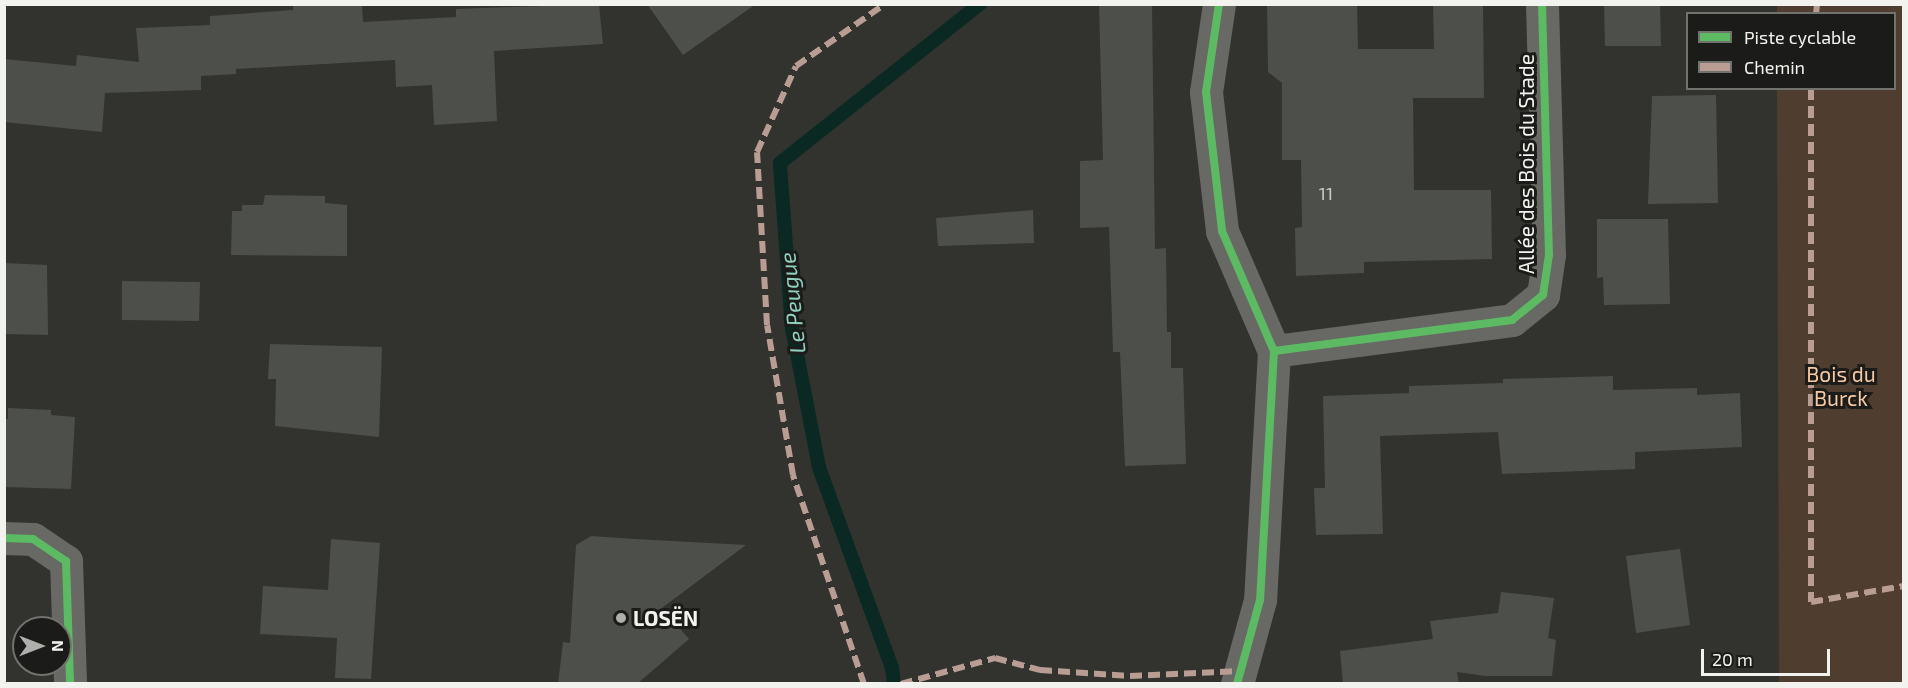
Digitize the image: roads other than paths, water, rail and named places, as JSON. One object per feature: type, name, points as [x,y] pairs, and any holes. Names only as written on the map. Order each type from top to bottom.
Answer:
[{"type":"street","points":[[1219,4],[1206,92],[1222,231],[1274,351],[1260,600],[1237,684]]},
{"type":"street","name":"Allée des Bois du Stade","points":[[1274,351],[1512,320],[1543,295],[1549,255],[1542,4]]},
{"type":"street","points":[[4,538],[33,538],[66,561],[70,684]]},
{"type":"waterway","name":"Le Peugue","points":[[894,684],[892,668],[819,467],[792,328],[780,163],[980,4]]},
{"type":"place","name":"LOSËN","points":[[621,618]]},
{"type":"park label","name":"Bois du Burck","points":[[1841,386]]}]
